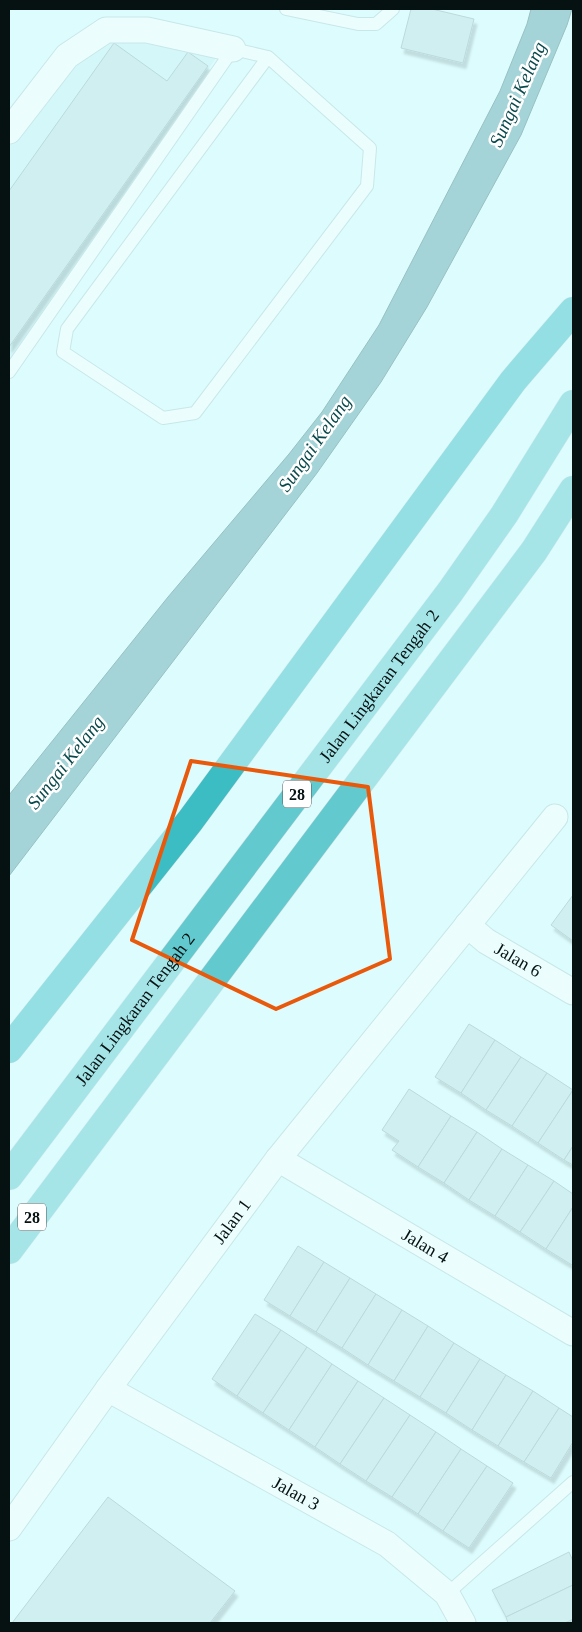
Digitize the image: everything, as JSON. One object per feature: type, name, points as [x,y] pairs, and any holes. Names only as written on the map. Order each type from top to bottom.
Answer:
[{"type":"highway","points":[[9,1048],[190,821],[513,381],[573,311]]},
{"type":"highway","name":"Jalan Lingkaran Tengah 2","points":[[9,1176],[450,592],[504,515],[573,404]]},
{"type":"highway","name":"28","points":[[9,1250],[507,587],[534,550],[573,490]]},
{"type":"street","points":[[9,131],[66,56],[106,30],[147,30],[233,48]]},
{"type":"street","name":"Jalan 1","points":[[9,1528],[108,1389],[278,1159],[555,817]]},
{"type":"street","name":"Jalan 6","points":[[466,925],[486,940],[573,992]]},
{"type":"street","name":"Jalan 4","points":[[278,1159],[573,1333]]},
{"type":"street","name":"Jalan 3","points":[[108,1389],[387,1544],[447,1594],[463,1623]]},
{"type":"lane","points":[[286,9],[358,24],[376,24],[393,9]]},
{"type":"lane","points":[[9,372],[233,48],[268,58],[370,148],[367,186],[195,413],[163,418],[63,352],[67,330],[268,58]]},
{"type":"lane","points":[[447,1594],[573,1482]]},
{"type":"highlighted area","points":[[191,761],[368,787],[390,959],[276,1009],[132,940]]},
{"type":"shaded area","points":[[108,40],[145,43],[218,55],[9,362],[9,147],[76,61]]},
{"type":"water","name":"Sungai Kelang","points":[[531,9],[572,9],[521,135],[427,307],[381,382],[317,473],[9,876],[9,795],[168,597],[289,454],[322,412],[379,325],[500,91],[527,24]]},
{"type":"building","points":[[411,9],[432,9],[474,19],[463,63],[401,48]]},
{"type":"building","points":[[114,43],[167,81],[188,52],[208,66],[9,347],[9,191]]},
{"type":"building","points":[[573,895],[573,941],[551,925]]},
{"type":"building","points":[[469,1024],[495,1040],[461,1093],[435,1077]]},
{"type":"building","points":[[495,1040],[521,1057],[486,1110],[461,1093]]},
{"type":"building","points":[[521,1057],[547,1073],[512,1126],[486,1110]]},
{"type":"building","points":[[547,1073],[573,1090],[538,1143],[512,1126]]},
{"type":"building","points":[[409,1089],[451,1116],[418,1167],[392,1150],[399,1141],[382,1130]]},
{"type":"building","points":[[573,1090],[573,1146],[564,1160],[538,1143]]},
{"type":"building","points":[[451,1116],[477,1132],[444,1183],[418,1167]]},
{"type":"building","points":[[477,1132],[502,1149],[469,1200],[444,1183]]},
{"type":"building","points":[[573,1146],[573,1165],[564,1160]]},
{"type":"building","points":[[502,1149],[528,1165],[495,1216],[469,1200]]},
{"type":"building","points":[[528,1165],[554,1181],[520,1232],[495,1216]]},
{"type":"building","points":[[554,1181],[573,1194],[573,1207],[546,1249],[520,1232]]},
{"type":"building","points":[[573,1207],[573,1263],[572,1265],[546,1249]]},
{"type":"building","points":[[298,1246],[324,1262],[290,1316],[264,1300]]},
{"type":"building","points":[[324,1262],[350,1278],[316,1332],[290,1316]]},
{"type":"building","points":[[350,1278],[376,1294],[342,1348],[316,1332]]},
{"type":"building","points":[[376,1294],[402,1310],[368,1365],[342,1348]]},
{"type":"building","points":[[402,1310],[428,1326],[394,1381],[368,1365]]},
{"type":"building","points":[[255,1314],[281,1330],[237,1396],[212,1379]]},
{"type":"building","points":[[428,1326],[454,1343],[420,1397],[394,1381]]},
{"type":"building","points":[[281,1330],[307,1347],[263,1413],[237,1396]]},
{"type":"building","points":[[454,1343],[480,1359],[446,1413],[420,1397]]},
{"type":"building","points":[[307,1347],[332,1364],[289,1430],[263,1413]]},
{"type":"building","points":[[480,1359],[506,1375],[472,1430],[446,1413]]},
{"type":"building","points":[[332,1364],[358,1381],[315,1447],[289,1430]]},
{"type":"building","points":[[506,1375],[533,1391],[498,1446],[472,1430]]},
{"type":"building","points":[[358,1381],[384,1398],[340,1464],[315,1447]]},
{"type":"building","points":[[533,1391],[559,1408],[524,1462],[498,1446]]},
{"type":"building","points":[[384,1398],[410,1415],[366,1481],[340,1464]]},
{"type":"building","points":[[559,1408],[573,1417],[573,1442],[551,1478],[524,1462]]},
{"type":"building","points":[[410,1415],[436,1432],[392,1497],[366,1481]]},
{"type":"building","points":[[436,1432],[461,1449],[418,1514],[392,1497]]},
{"type":"building","points":[[461,1449],[487,1466],[443,1531],[418,1514]]},
{"type":"building","points":[[487,1466],[513,1483],[469,1548],[443,1531]]},
{"type":"building","points":[[108,1497],[235,1591],[210,1623],[12,1623]]},
{"type":"building","points":[[569,1552],[573,1561],[573,1585],[506,1617],[492,1590]]},
{"type":"building","points":[[573,1585],[573,1619],[565,1623],[508,1623],[506,1617]]}]
